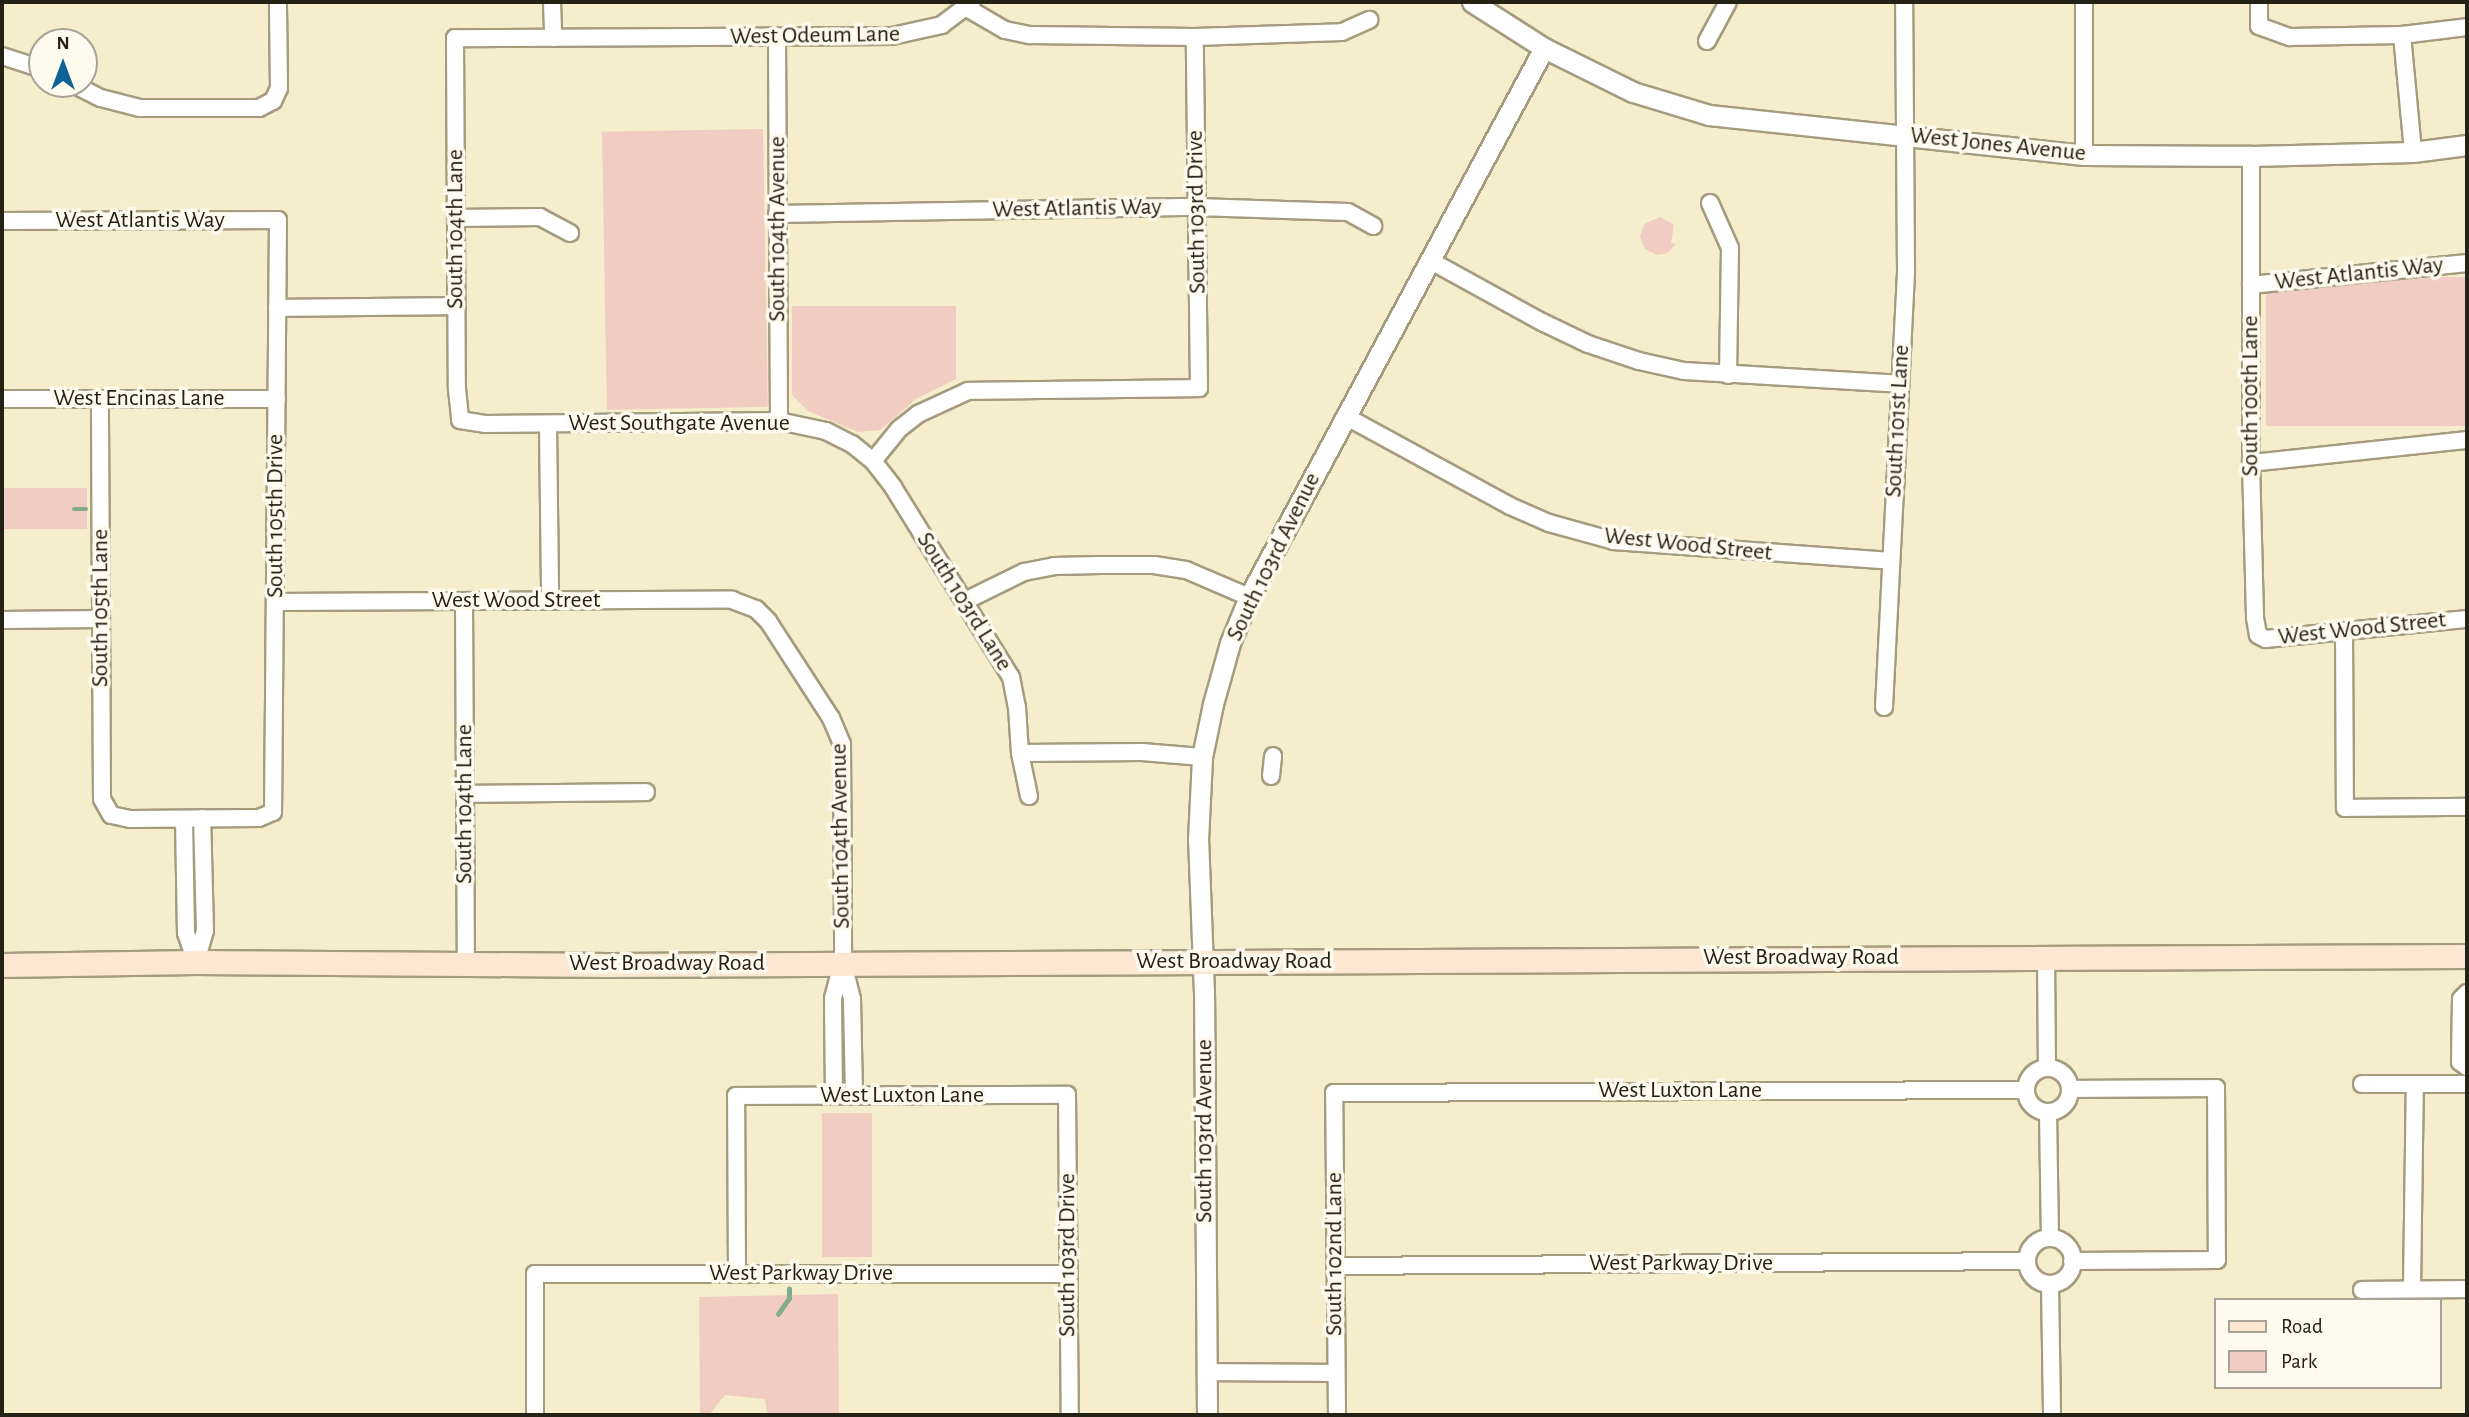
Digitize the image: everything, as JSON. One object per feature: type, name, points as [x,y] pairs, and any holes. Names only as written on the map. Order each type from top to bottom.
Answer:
[{"type":"main road","name":"West Broadway Road","points":[[2,965],[196,962],[466,966],[2046,956],[2467,956]]},
{"type":"street","points":[[98,96],[140,108],[259,108],[273,101],[279,88],[278,2]]},
{"type":"street","points":[[552,2],[553,38]]},
{"type":"street","points":[[1472,2],[1544,48]]},
{"type":"street","points":[[1707,41],[1728,2]]},
{"type":"street","name":"South 101st Lane","points":[[1884,707],[1900,384],[1907,135],[1904,2]]},
{"type":"street","points":[[2084,2],[2084,155]]},
{"type":"street","points":[[2259,2],[2259,26],[2290,37],[2402,34],[2467,27]]},
{"type":"street","name":"West Odeum Lane","points":[[455,38],[777,38],[915,33],[942,25],[969,5],[1005,30],[1029,36],[1195,37],[1342,33],[1369,20]]},
{"type":"street","points":[[2402,34],[2413,152]]},
{"type":"street","name":"South 103rd Drive","points":[[873,461],[899,429],[918,414],[968,391],[1199,388],[1195,37]]},
{"type":"street","name":"South 104th Lane","points":[[455,38],[460,420]]},
{"type":"street","name":"South 104th Avenue","points":[[777,38],[779,421]]},
{"type":"street","name":"West Jones Avenue","points":[[1544,48],[1633,92],[1709,115],[2084,155],[2251,156],[2413,152],[2467,145]]},
{"type":"street","name":"South 103rd Avenue","points":[[1208,1415],[1198,839],[1202,757],[1221,673],[1249,597],[1544,48]]},
{"type":"street","points":[[2,56],[28,64]]},
{"type":"street","name":"South 100th Lane","points":[[2251,156],[2251,463],[2255,618],[2258,635]]},
{"type":"street","points":[[1710,202],[1730,248],[1728,375]]},
{"type":"street","name":"West Atlantis Way","points":[[777,214],[1197,207],[1348,212],[1373,226]]},
{"type":"street","points":[[457,218],[540,216],[570,233]]},
{"type":"street","name":"West Atlantis Way","points":[[2,221],[278,220]]},
{"type":"street","name":"South 105th Drive","points":[[202,818],[259,818],[273,812],[278,220]]},
{"type":"street","points":[[1431,261],[1588,344],[1684,372],[1900,384]]},
{"type":"street","name":"West Atlantis Way","points":[[2251,285],[2467,263]]},
{"type":"street","points":[[277,307],[457,306]]},
{"type":"street","name":"West Encinas Lane","points":[[2,399],[277,398]]},
{"type":"street","name":"South 105th Lane","points":[[100,399],[102,799],[111,815],[130,819],[184,819]]},
{"type":"street","name":"West Wood Street","points":[[1345,416],[1510,506],[1549,523],[1614,541],[1890,561]]},
{"type":"street","name":"West Southgate Avenue","points":[[460,420],[485,424],[548,425],[779,421],[826,431],[852,444],[873,461]]},
{"type":"street","points":[[548,425],[550,601]]},
{"type":"street","points":[[2251,463],[2467,440]]},
{"type":"street","name":"South 103rd Lane","points":[[873,461],[965,601],[1011,677],[1017,707],[1020,753],[1029,796]]},
{"type":"street","points":[[965,601],[1024,572],[1077,566],[1154,565],[1186,570],[1249,597]]},
{"type":"street","name":"West Wood Street","points":[[275,602],[732,600],[756,609]]},
{"type":"street","name":"South 104th Lane","points":[[464,601],[466,966]]},
{"type":"street","name":"South 104th Avenue","points":[[756,609],[768,621],[831,718],[842,744],[843,963]]},
{"type":"street","points":[[2,620],[101,619]]},
{"type":"street","name":"West Wood Street","points":[[2258,635],[2266,639],[2467,619]]},
{"type":"street","points":[[2344,632],[2345,808],[2467,807]]},
{"type":"street","points":[[1020,753],[1142,752],[1202,757]]},
{"type":"street","points":[[1270,776],[1273,756]]},
{"type":"street","points":[[466,794],[646,792]]},
{"type":"street","points":[[202,818],[205,930],[196,962],[187,933],[184,819],[202,818]]},
{"type":"street","points":[[2046,956],[2047,1068]]},
{"type":"street","points":[[843,963],[852,999],[854,1096]]},
{"type":"street","points":[[834,1096],[833,998],[843,963]]},
{"type":"street","points":[[2467,993],[2461,999],[2460,1062],[2467,1067]]},
{"type":"street","points":[[2047,1068],[2065,1076],[2070,1089],[2061,1108],[2048,1112],[2032,1105],[2025,1090],[2032,1074],[2047,1068]]},
{"type":"street","points":[[2362,1084],[2467,1084]]},
{"type":"street","points":[[2412,1289],[2415,1084]]},
{"type":"street","points":[[2070,1089],[2216,1088],[2217,1260],[2072,1261]]},
{"type":"street","name":"West Luxton Lane","points":[[1334,1093],[2025,1090]]},
{"type":"street","name":"South 102nd Lane","points":[[1334,1093],[1337,1415]]},
{"type":"street","name":"South 103rd Drive","points":[[1067,1095],[1070,1415]]},
{"type":"street","name":"West Luxton Lane","points":[[737,1274],[736,1096],[1067,1095]]},
{"type":"street","points":[[2048,1112],[2050,1238]]},
{"type":"street","points":[[2050,1238],[2067,1247],[2072,1261],[2068,1274],[2050,1283],[2035,1279],[2027,1261],[2036,1243],[2050,1238]]},
{"type":"street","name":"West Parkway Drive","points":[[1335,1266],[2027,1261]]},
{"type":"street","name":"West Parkway Drive","points":[[535,1415],[535,1274],[1067,1274]]},
{"type":"street","points":[[2050,1283],[2052,1415]]},
{"type":"street","points":[[2362,1290],[2467,1289]]},
{"type":"street","points":[[1207,1372],[1336,1373]]},
{"type":"green space","points":[[763,129],[768,407],[607,410],[602,132]]},
{"type":"green space","points":[[1660,217],[1674,225],[1671,243],[1676,244],[1667,253],[1657,255],[1645,249],[1640,237],[1644,224]]},
{"type":"green space","points":[[2266,277],[2467,277],[2467,426],[2266,426]]},
{"type":"green space","points":[[792,306],[956,306],[956,379],[916,399],[880,430],[858,432],[808,411],[792,395]]},
{"type":"green space","points":[[2,488],[87,488],[87,529],[2,529]]},
{"type":"green space","points":[[822,1113],[872,1113],[872,1257],[822,1257]]},
{"type":"green space","points":[[838,1294],[839,1415],[767,1415],[765,1399],[725,1395],[709,1415],[700,1415],[699,1297]]},
{"type":"waterway","points":[[74,509],[86,509]]},
{"type":"waterway","points":[[778,1314],[789,1298],[789,1289]]}]
